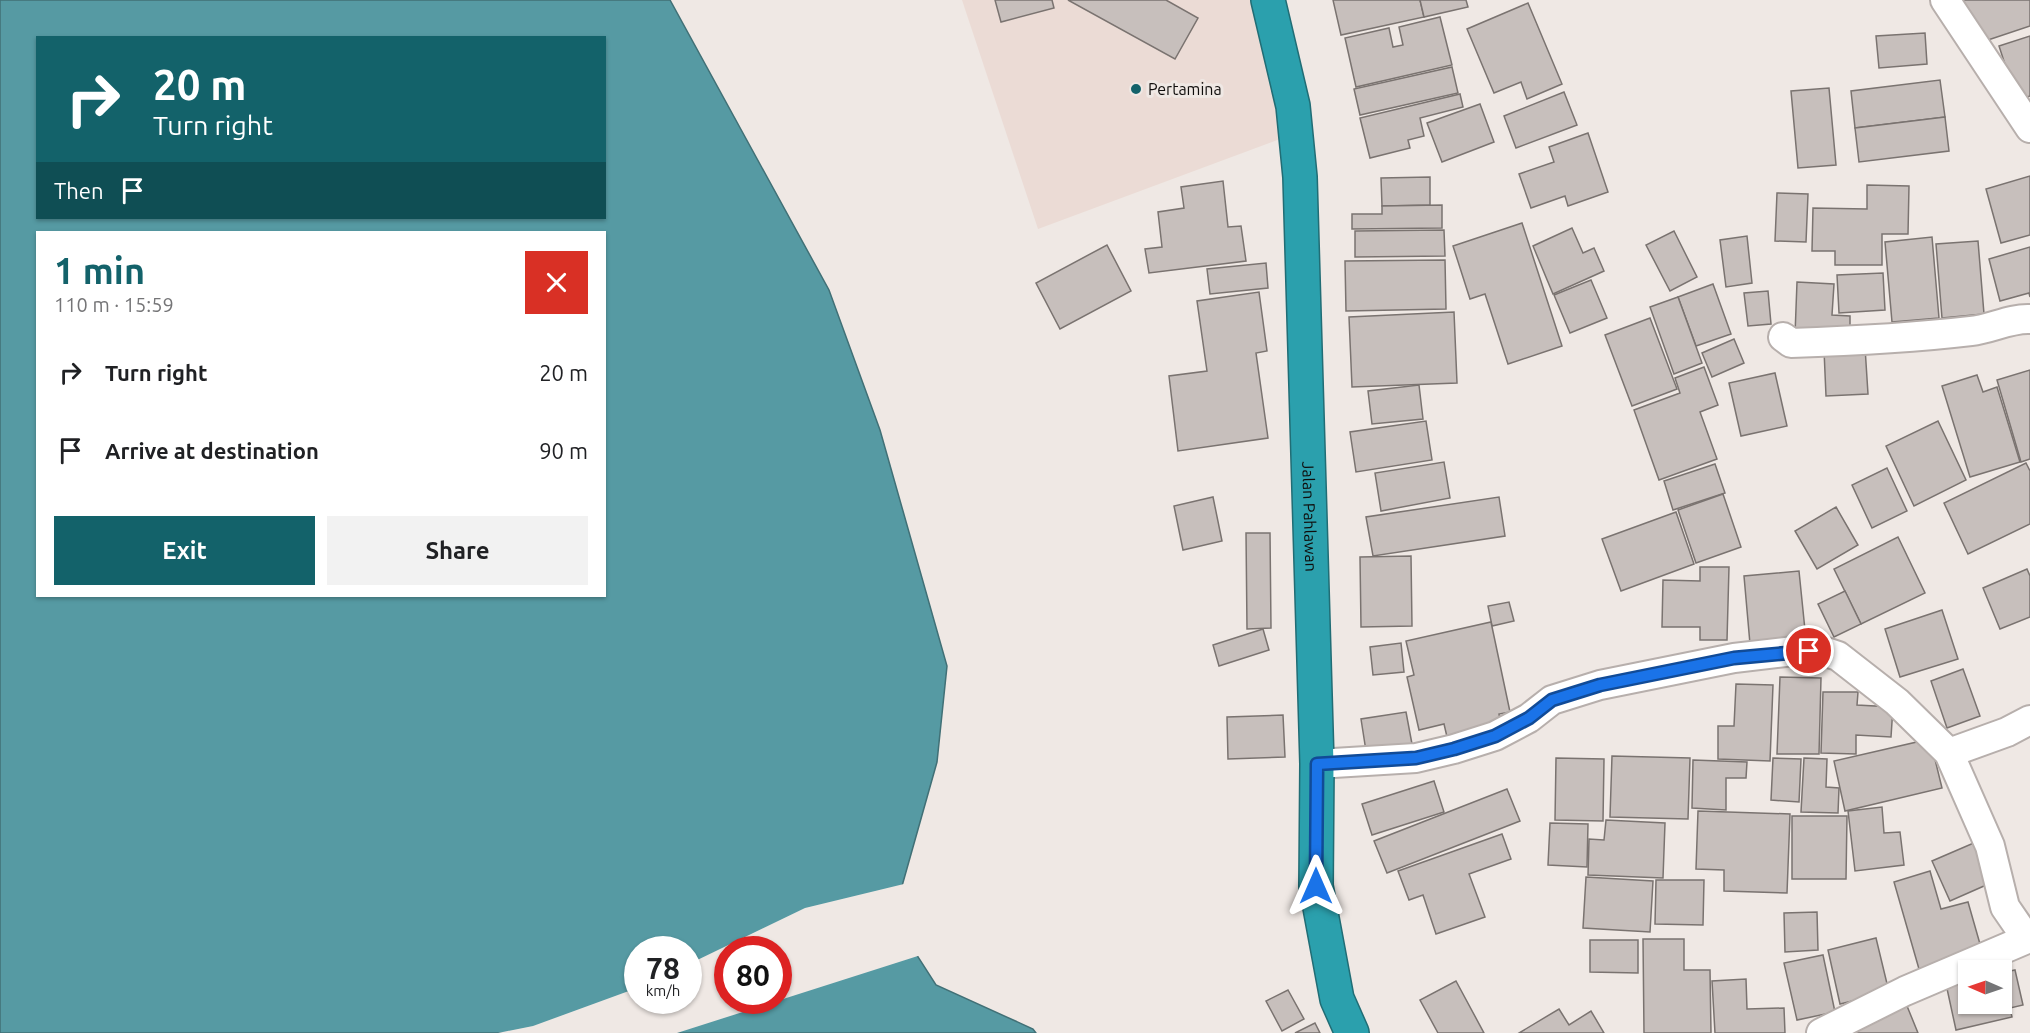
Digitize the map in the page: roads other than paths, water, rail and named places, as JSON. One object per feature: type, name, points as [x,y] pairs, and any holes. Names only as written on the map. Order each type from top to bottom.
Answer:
[{"type":"highway","name":"Jalan Pahlawan","points":[[1268,0],[1293,106],[1300,177],[1317,764],[1316,886],[1337,999],[1352,1033]]},
{"type":"street","points":[[1945,0],[2030,128]]},
{"type":"street","points":[[1783,337],[1791,343],[1878,340],[1975,330],[2021,318],[2030,319]]},
{"type":"street","points":[[1317,764],[1416,758],[1444,751],[1495,736],[1529,718],[1552,700],[1600,685],[1734,658],[1794,651],[1823,651],[1839,656],[1897,702],[1949,753],[1990,846],[2005,907],[2029,939],[1905,992],[1821,1033]]},
{"type":"street","points":[[1949,753],[2007,732],[2030,720]]},
{"type":"water","points":[[0,0],[670,0],[829,290],[880,430],[947,666],[937,762],[893,918],[936,985],[1033,1029],[1036,1033],[0,1033]]},
{"type":"place","name":"Pertamina","points":[[1136,89]]}]
